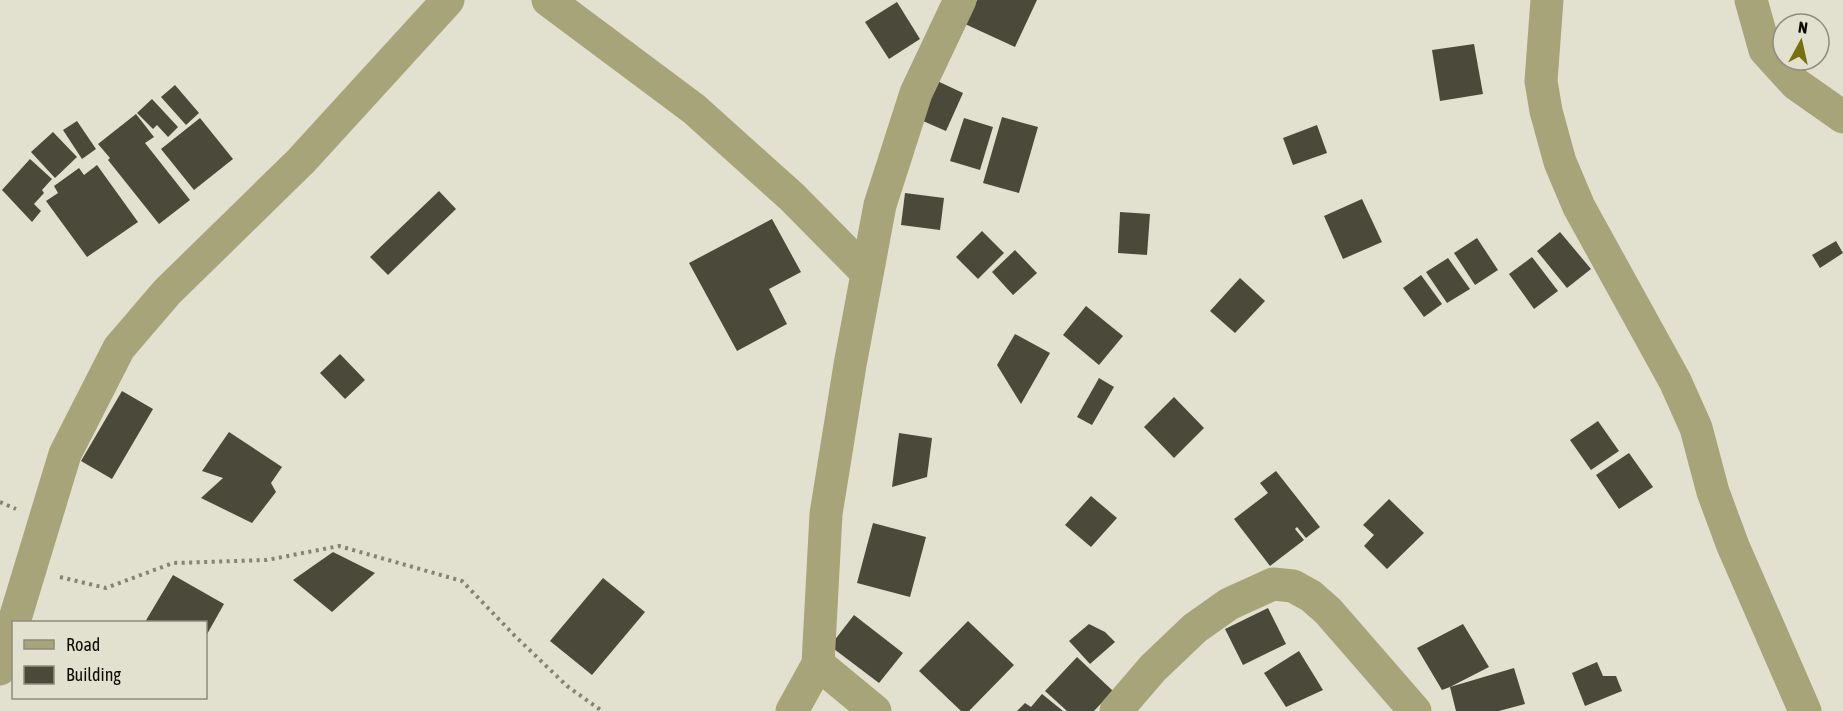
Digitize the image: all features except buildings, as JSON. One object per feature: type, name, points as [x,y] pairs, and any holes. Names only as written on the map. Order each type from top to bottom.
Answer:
[{"type":"street","points":[[15,621],[65,454],[119,348],[167,292],[301,161],[448,0]]},
{"type":"street","points":[[548,0],[694,109],[792,197],[867,273]]},
{"type":"street","points":[[792,711],[818,664],[826,514],[850,365],[880,205],[916,93],[960,0]]},
{"type":"street","points":[[1547,0],[1541,81],[1546,111],[1560,162],[1603,255],[1675,381],[1696,428],[1713,492],[1733,546],[1805,711]]},
{"type":"street","points":[[1751,0],[1765,50],[1796,84],[1843,117]]},
{"type":"street","points":[[1116,711],[1154,668],[1195,628],[1229,604],[1273,584],[1293,586],[1311,596],[1328,611],[1415,711]]},
{"type":"street","points":[[0,669],[12,630]]},
{"type":"street","points":[[818,664],[875,711]]},
{"type":"path","points":[[30,570],[106,588],[173,563],[267,560],[339,546],[462,582],[567,686],[602,711]]}]
